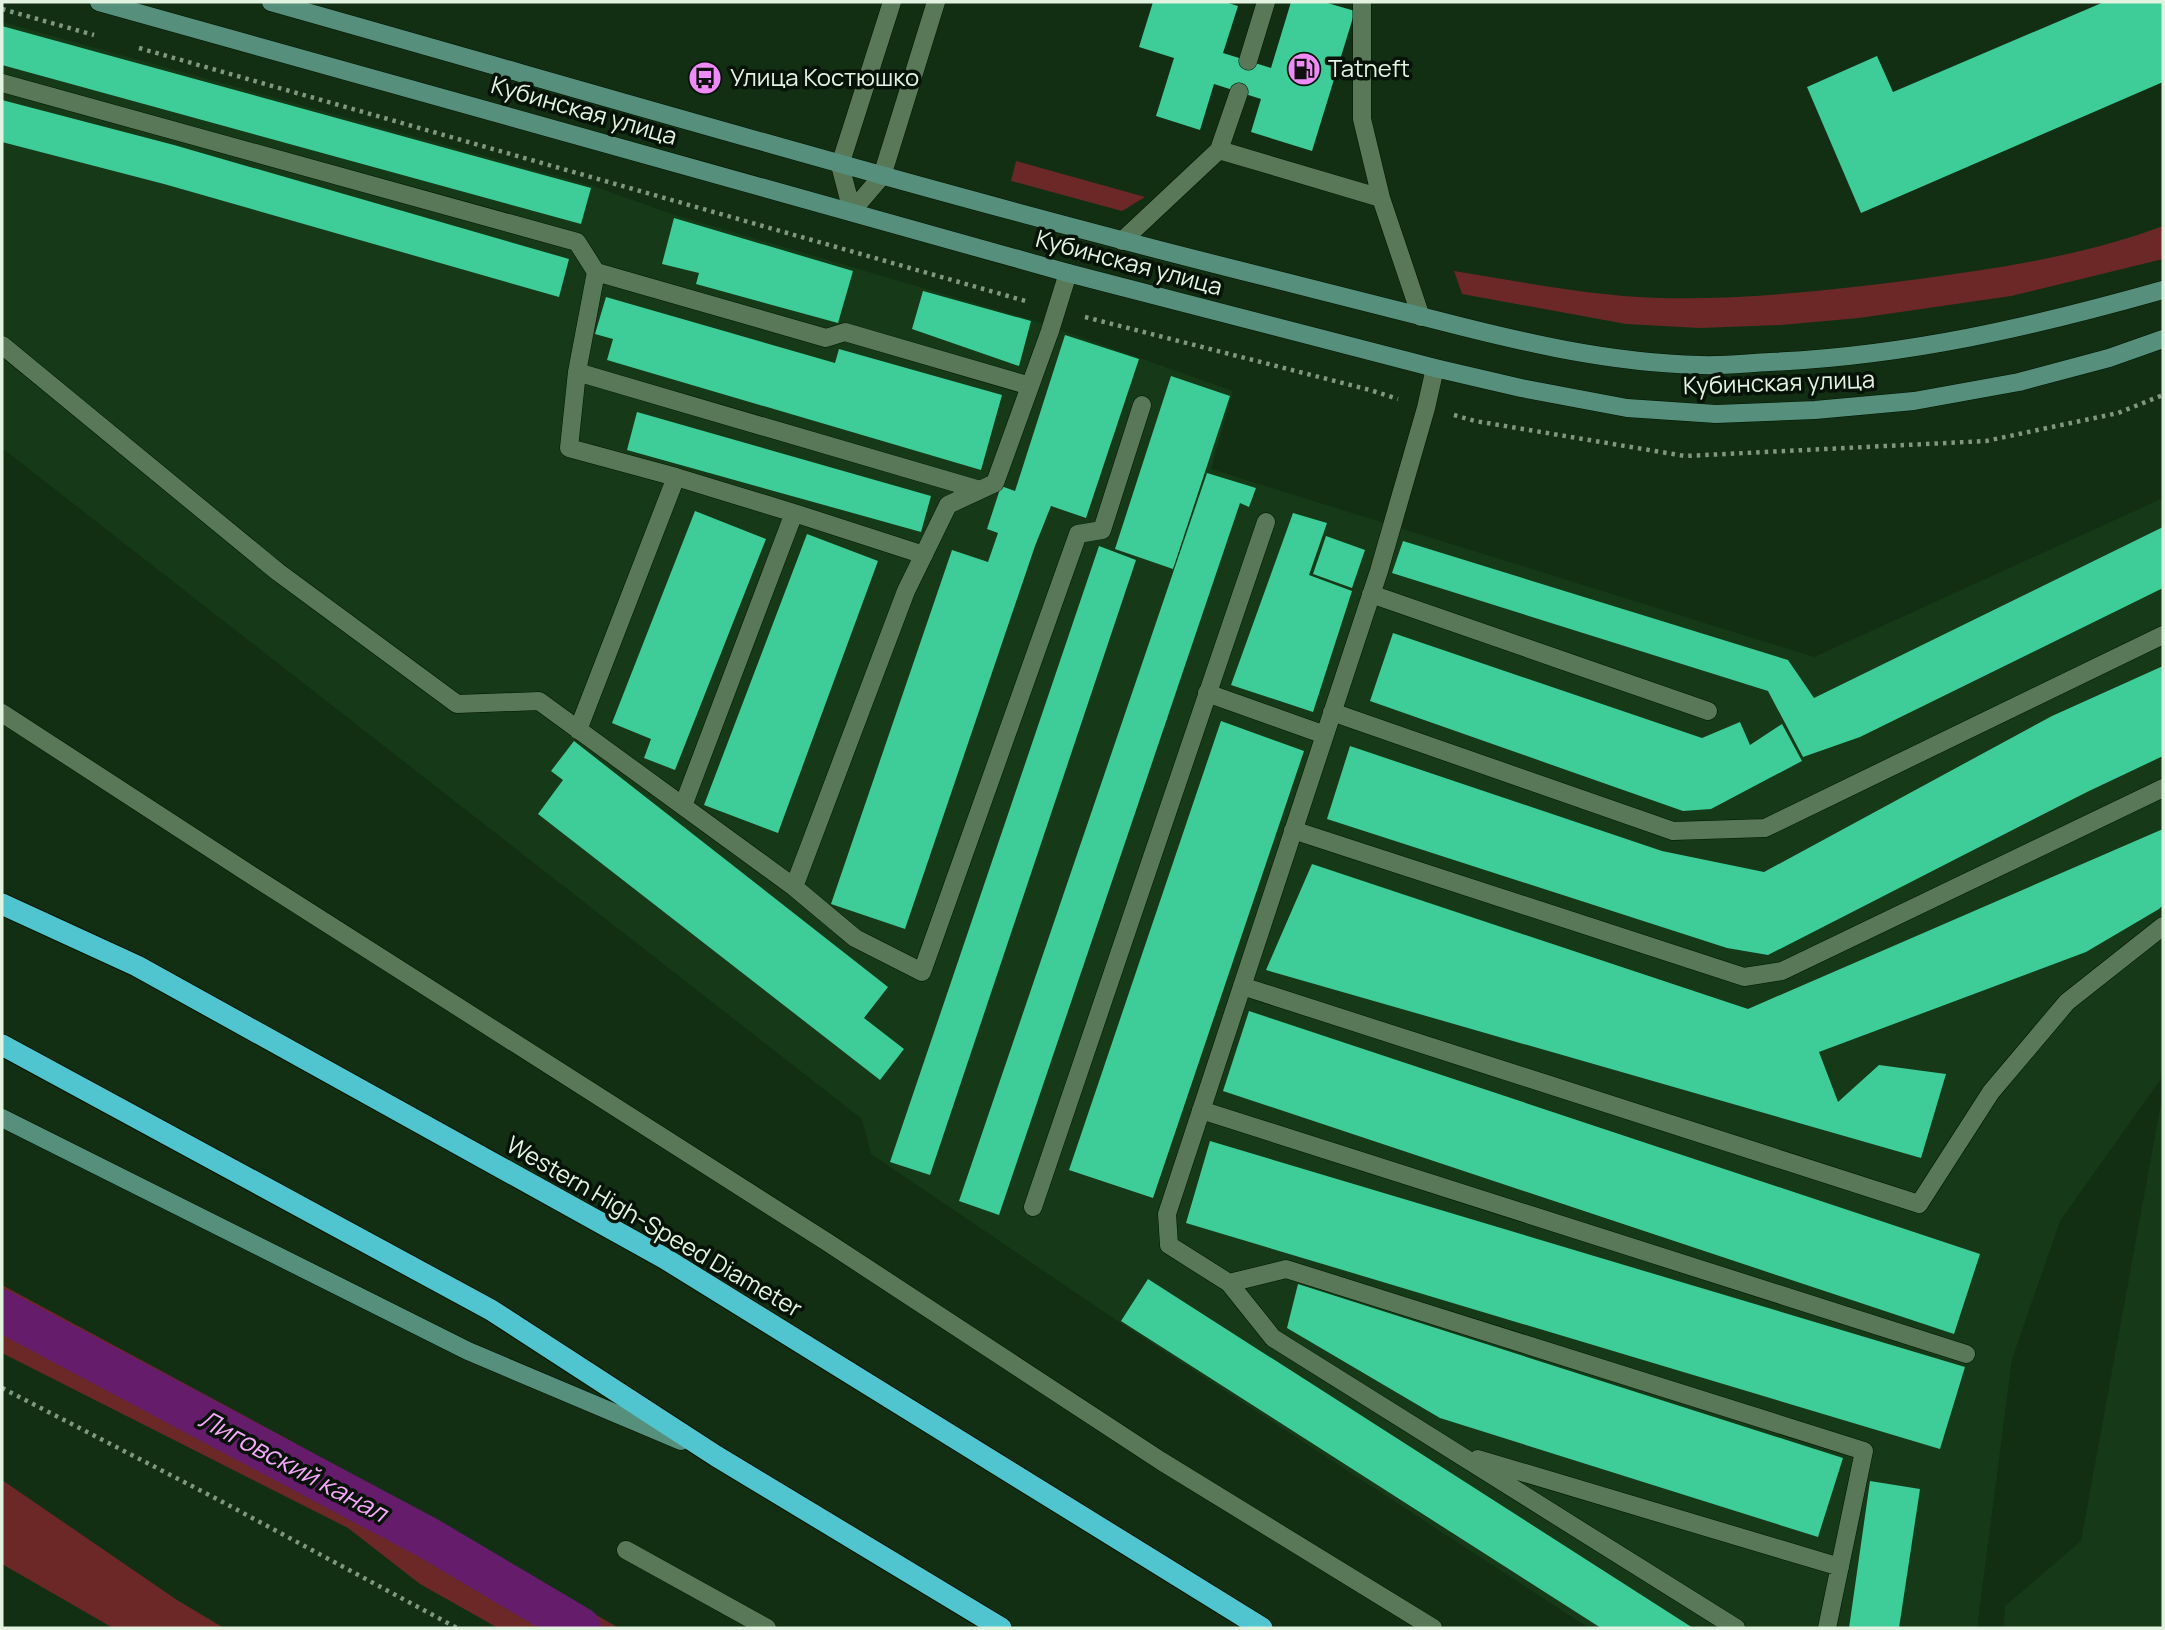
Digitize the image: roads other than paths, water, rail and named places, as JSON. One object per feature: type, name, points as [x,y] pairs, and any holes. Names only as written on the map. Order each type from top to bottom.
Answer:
[{"type":"highway","name":"Western High-Speed Diameter","points":[[2,904],[137,967],[664,1258],[1262,1628]]},
{"type":"highway","points":[[2,1045],[491,1310],[716,1456],[1000,1628]]},
{"type":"main road","name":"Кубинская улица","points":[[99,2],[1068,273],[1435,368],[1521,388],[1628,408],[1716,415],[1914,401],[2019,382],[2109,358],[2163,339]]},
{"type":"main road","name":"Кубинская улица","points":[[271,2],[840,165],[1122,241],[1534,345],[1626,361],[1704,365],[1856,356],[1951,343],[2020,328],[2163,290]]},
{"type":"main road","points":[[2,1118],[468,1351],[716,1456]]},
{"type":"street","points":[[852,211],[840,165],[892,2]]},
{"type":"street","points":[[852,211],[882,176],[936,2]]},
{"type":"street","points":[[1248,61],[1266,2]]},
{"type":"street","points":[[1362,2],[1362,119],[1381,198],[1421,317]]},
{"type":"street","points":[[2,83],[577,242],[596,272],[826,338],[845,332],[1030,386]]},
{"type":"street","points":[[1122,241],[1220,150],[1239,92]]},
{"type":"street","points":[[1220,150],[1381,198]]},
{"type":"street","points":[[596,272],[577,372],[569,448],[676,477],[924,555]]},
{"type":"street","points":[[794,887],[906,591],[948,505],[995,483],[1068,273]]},
{"type":"street","points":[[2,345],[278,572],[457,704],[539,701],[794,887],[855,938],[922,972],[1078,534],[1102,530],[1142,405]]},
{"type":"street","points":[[1435,368],[1426,408],[1371,594],[1167,1214],[1169,1245],[1229,1283],[1273,1338],[1736,1628]]},
{"type":"street","points":[[577,372],[980,489]]},
{"type":"street","points":[[579,730],[676,477]]},
{"type":"street","points":[[683,806],[794,513]]},
{"type":"street","points":[[1033,1208],[1266,522]]},
{"type":"street","points":[[1371,594],[1709,711]]},
{"type":"street","points":[[1332,712],[1673,831],[1765,828],[2163,635]]},
{"type":"street","points":[[1208,693],[1325,735]]},
{"type":"street","points":[[2,713],[827,1242],[1161,1461],[1433,1628]]},
{"type":"street","points":[[1293,830],[1744,977],[1782,971],[2163,788]]},
{"type":"street","points":[[1242,986],[1919,1204],[1991,1092],[2067,1002],[2163,926]]},
{"type":"street","points":[[1201,1110],[1966,1354]]},
{"type":"street","points":[[1229,1283],[1286,1269],[1864,1451],[1827,1628]]},
{"type":"street","points":[[1455,1452],[1840,1567]]},
{"type":"street","points":[[626,1550],[767,1628]]},
{"type":"waterway","name":"Лиговский канал","points":[[2,1311],[428,1538],[580,1628]]},
{"type":"place","name":"Tatneft","points":[[1304,69]]},
{"type":"place","name":"Улица Костюшко","points":[[705,78]]}]
